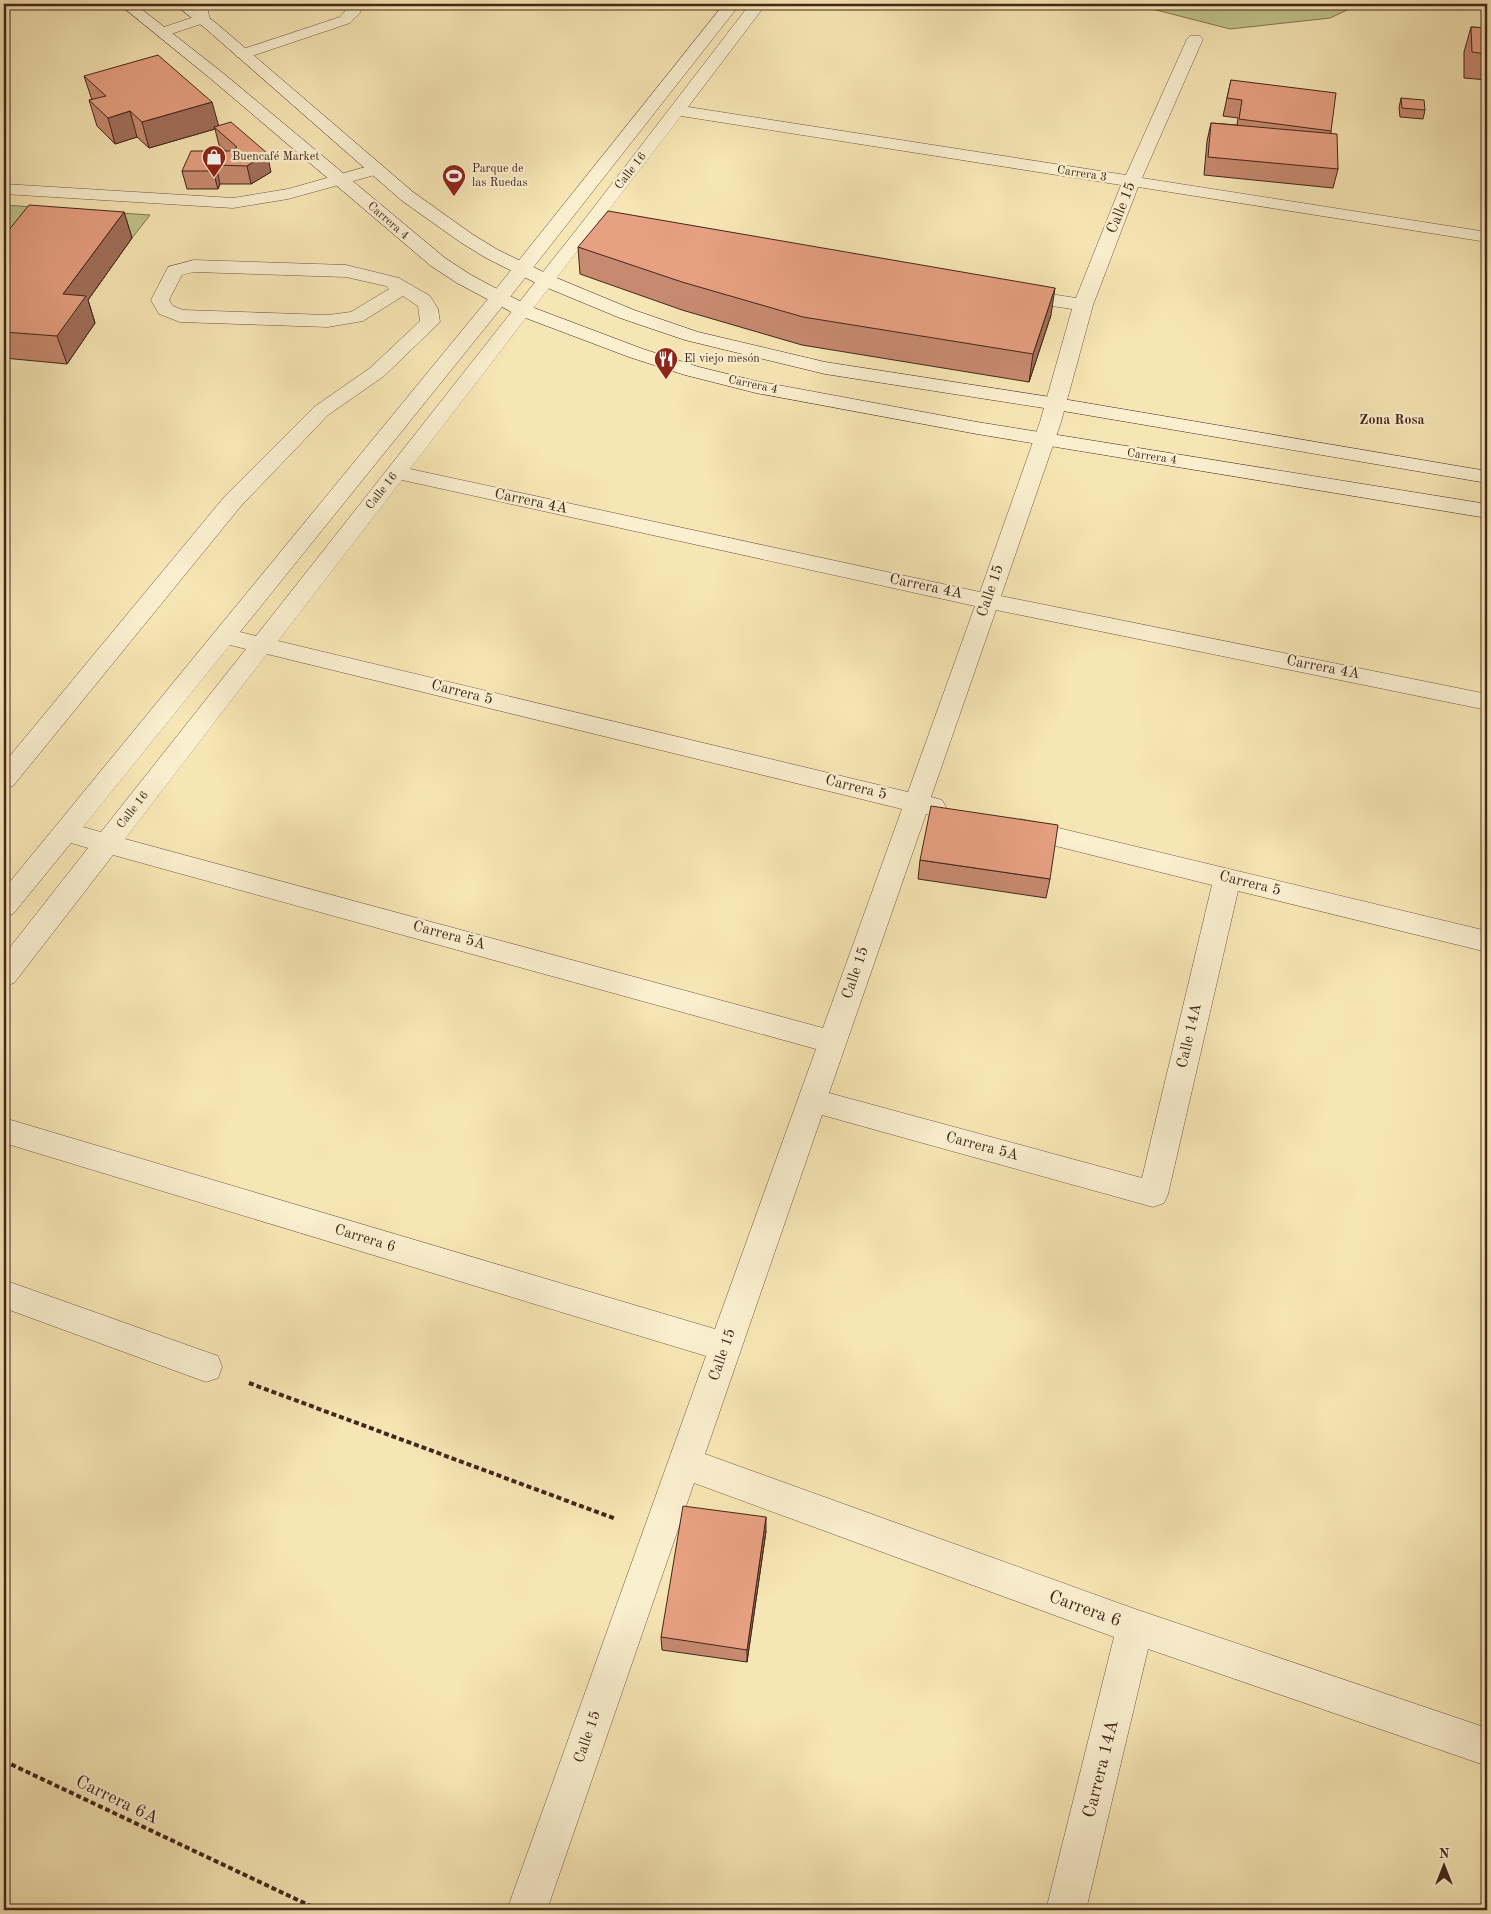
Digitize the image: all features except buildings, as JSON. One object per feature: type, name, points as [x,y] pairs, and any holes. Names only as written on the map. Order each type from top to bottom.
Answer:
[{"type":"street","name":"Carrera 4","points":[[126,4],[163,32],[438,262],[464,279],[522,310],[636,353],[692,371],[766,389],[1045,439],[1487,511]]},
{"type":"street","points":[[181,4],[201,12],[243,54],[396,187],[466,238],[492,254],[545,280],[628,314],[692,336],[825,368],[1057,404],[1487,477]]},
{"type":"street","points":[[243,54],[345,20],[353,12],[349,4]]},
{"type":"street","name":"Calle 16","points":[[4,907],[499,298],[732,4]]},
{"type":"street","name":"Calle 16","points":[[4,975],[545,280],[600,226],[678,110],[758,4]]},
{"type":"street","points":[[163,32],[201,12]]},
{"type":"street","name":"Calle 15","points":[[527,1910],[1045,439],[1057,404],[1083,305],[1132,182],[1195,39]]},
{"type":"street","name":"Carrera 3","points":[[678,110],[1487,237]]},
{"type":"street","points":[[4,189],[233,203],[268,200],[376,169]]},
{"type":"street","points":[[360,197],[396,187]]},
{"type":"street","points":[[4,780],[233,501],[321,412],[376,372],[430,322],[430,311],[422,298],[392,282],[346,271],[194,266],[184,267],[175,271],[160,300],[166,310],[180,316],[328,321],[356,317],[402,289]]},
{"type":"street","points":[[1004,292],[1083,305]]},
{"type":"street","name":"Carrera 4A","points":[[396,472],[988,600],[1487,702]]},
{"type":"street","name":"Carrera 5","points":[[225,636],[955,812]]},
{"type":"street","name":"Carrera 5","points":[[994,822],[1487,942]]},
{"type":"street","name":"Carrera 5A","points":[[65,832],[108,842],[832,1042]]},
{"type":"street","name":"Calle 14A","points":[[1153,1194],[1226,879]]},
{"type":"street","name":"Carrera 5A","points":[[812,1100],[1153,1194]]},
{"type":"street","name":"Carrera 6","points":[[4,1132],[726,1347]]},
{"type":"street","points":[[4,1294],[206,1367]]},
{"type":"street","name":"Carrera 6","points":[[684,1464],[1135,1627],[1487,1747]]},
{"type":"street","name":"Carrera 14A","points":[[1066,1910],[1135,1627]]},
{"type":"path","points":[[206,1367],[567,1502],[658,1534]]},
{"type":"path","name":"Carrera 6A","points":[[4,1761],[319,1910]]},
{"type":"green space","points":[[1133,4],[1360,4],[1330,18],[1230,29]]},
{"type":"green space","points":[[4,205],[150,215],[132,238],[4,275]]},
{"type":"place","name":"Buencafé Market","points":[[214,178]]},
{"type":"place","name":"Parque de las Ruedas","points":[[454,197]]},
{"type":"place","name":"El viejo mesón","points":[[666,380]]},
{"type":"district","name":"Zona Rosa","points":[[1392,420]]}]
